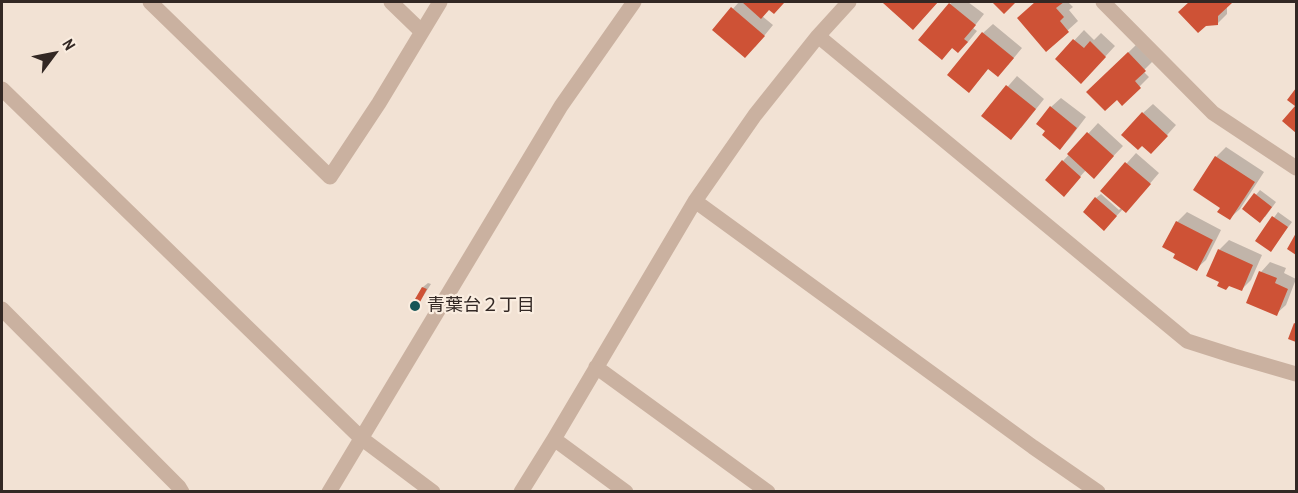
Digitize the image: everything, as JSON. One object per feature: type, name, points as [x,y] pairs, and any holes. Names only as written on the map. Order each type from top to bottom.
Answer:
[{"type":"street","points":[[150,2],[330,177],[379,103],[440,2]]},
{"type":"street","points":[[391,2],[421,32]]},
{"type":"street","points":[[329,492],[561,106],[634,2]]},
{"type":"street","points":[[521,492],[695,201],[755,115],[818,36],[849,2]]},
{"type":"street","points":[[1103,2],[1213,113],[1296,168]]},
{"type":"street","points":[[818,36],[1187,341],[1296,374]]},
{"type":"street","points":[[2,88],[361,438],[433,492]]},
{"type":"street","points":[[695,201],[1098,492]]},
{"type":"street","points":[[2,309],[182,492]]},
{"type":"street","points":[[596,367],[768,492]]},
{"type":"street","points":[[554,439],[626,492]]},
{"type":"building","points":[[742,2],[784,3],[774,14],[769,10],[761,19]]},
{"type":"building","points":[[938,2],[913,30],[883,3]]},
{"type":"building","points":[[992,2],[1016,2],[1004,14]]},
{"type":"building","points":[[1035,2],[1064,2],[1056,8],[1064,17],[1060,21],[1069,32],[1046,52],[1017,18]]},
{"type":"building","points":[[1189,2],[1232,3],[1218,16],[1218,25],[1206,26],[1198,33],[1178,12]]},
{"type":"building","points":[[949,3],[976,25],[964,39],[968,42],[958,53],[952,48],[942,60],[918,40]]},
{"type":"building","points":[[731,7],[765,36],[745,58],[712,30]]},
{"type":"building","points":[[982,32],[1014,58],[998,77],[988,69],[969,93],[947,75]]},
{"type":"building","points":[[1073,39],[1084,48],[1090,41],[1106,57],[1081,84],[1055,59]]},
{"type":"building","points":[[1128,52],[1146,71],[1135,81],[1141,88],[1122,106],[1117,100],[1105,111],[1086,92]]},
{"type":"building","points":[[1006,85],[1036,109],[1011,140],[981,116]]},
{"type":"building","points":[[1296,88],[1296,133],[1282,121],[1295,106],[1287,100]]},
{"type":"building","points":[[1050,106],[1077,128],[1060,150],[1042,135],[1045,131],[1036,124]]},
{"type":"building","points":[[1142,112],[1168,136],[1151,154],[1142,146],[1138,150],[1121,135]]},
{"type":"building","points":[[1087,132],[1114,156],[1094,179],[1067,154]]},
{"type":"building","points":[[1215,156],[1255,182],[1230,220],[1217,212],[1220,208],[1193,190]]},
{"type":"building","points":[[1062,160],[1081,177],[1064,197],[1045,180]]},
{"type":"building","points":[[1125,162],[1151,184],[1126,213],[1100,191]]},
{"type":"building","points":[[1254,193],[1272,207],[1260,223],[1242,209]]},
{"type":"building","points":[[1095,197],[1117,216],[1104,231],[1083,212]]},
{"type":"building","points":[[1272,216],[1288,227],[1271,252],[1255,241]]},
{"type":"building","points":[[1176,221],[1213,240],[1197,271],[1173,258],[1175,254],[1162,247]]},
{"type":"building","points":[[1296,233],[1296,255],[1287,249]]},
{"type":"building","points":[[1218,249],[1253,265],[1242,291],[1229,286],[1226,290],[1217,286],[1219,282],[1206,276]]},
{"type":"building","points":[[1259,271],[1277,278],[1275,283],[1288,289],[1277,316],[1246,303]]},
{"type":"building","points":[[422,287],[427,289],[420,302],[415,299]]},
{"type":"building","points":[[1294,323],[1296,324],[1296,342],[1288,339]]},
{"type":"place","name":"青葉台２丁目","points":[[415,306]]}]
